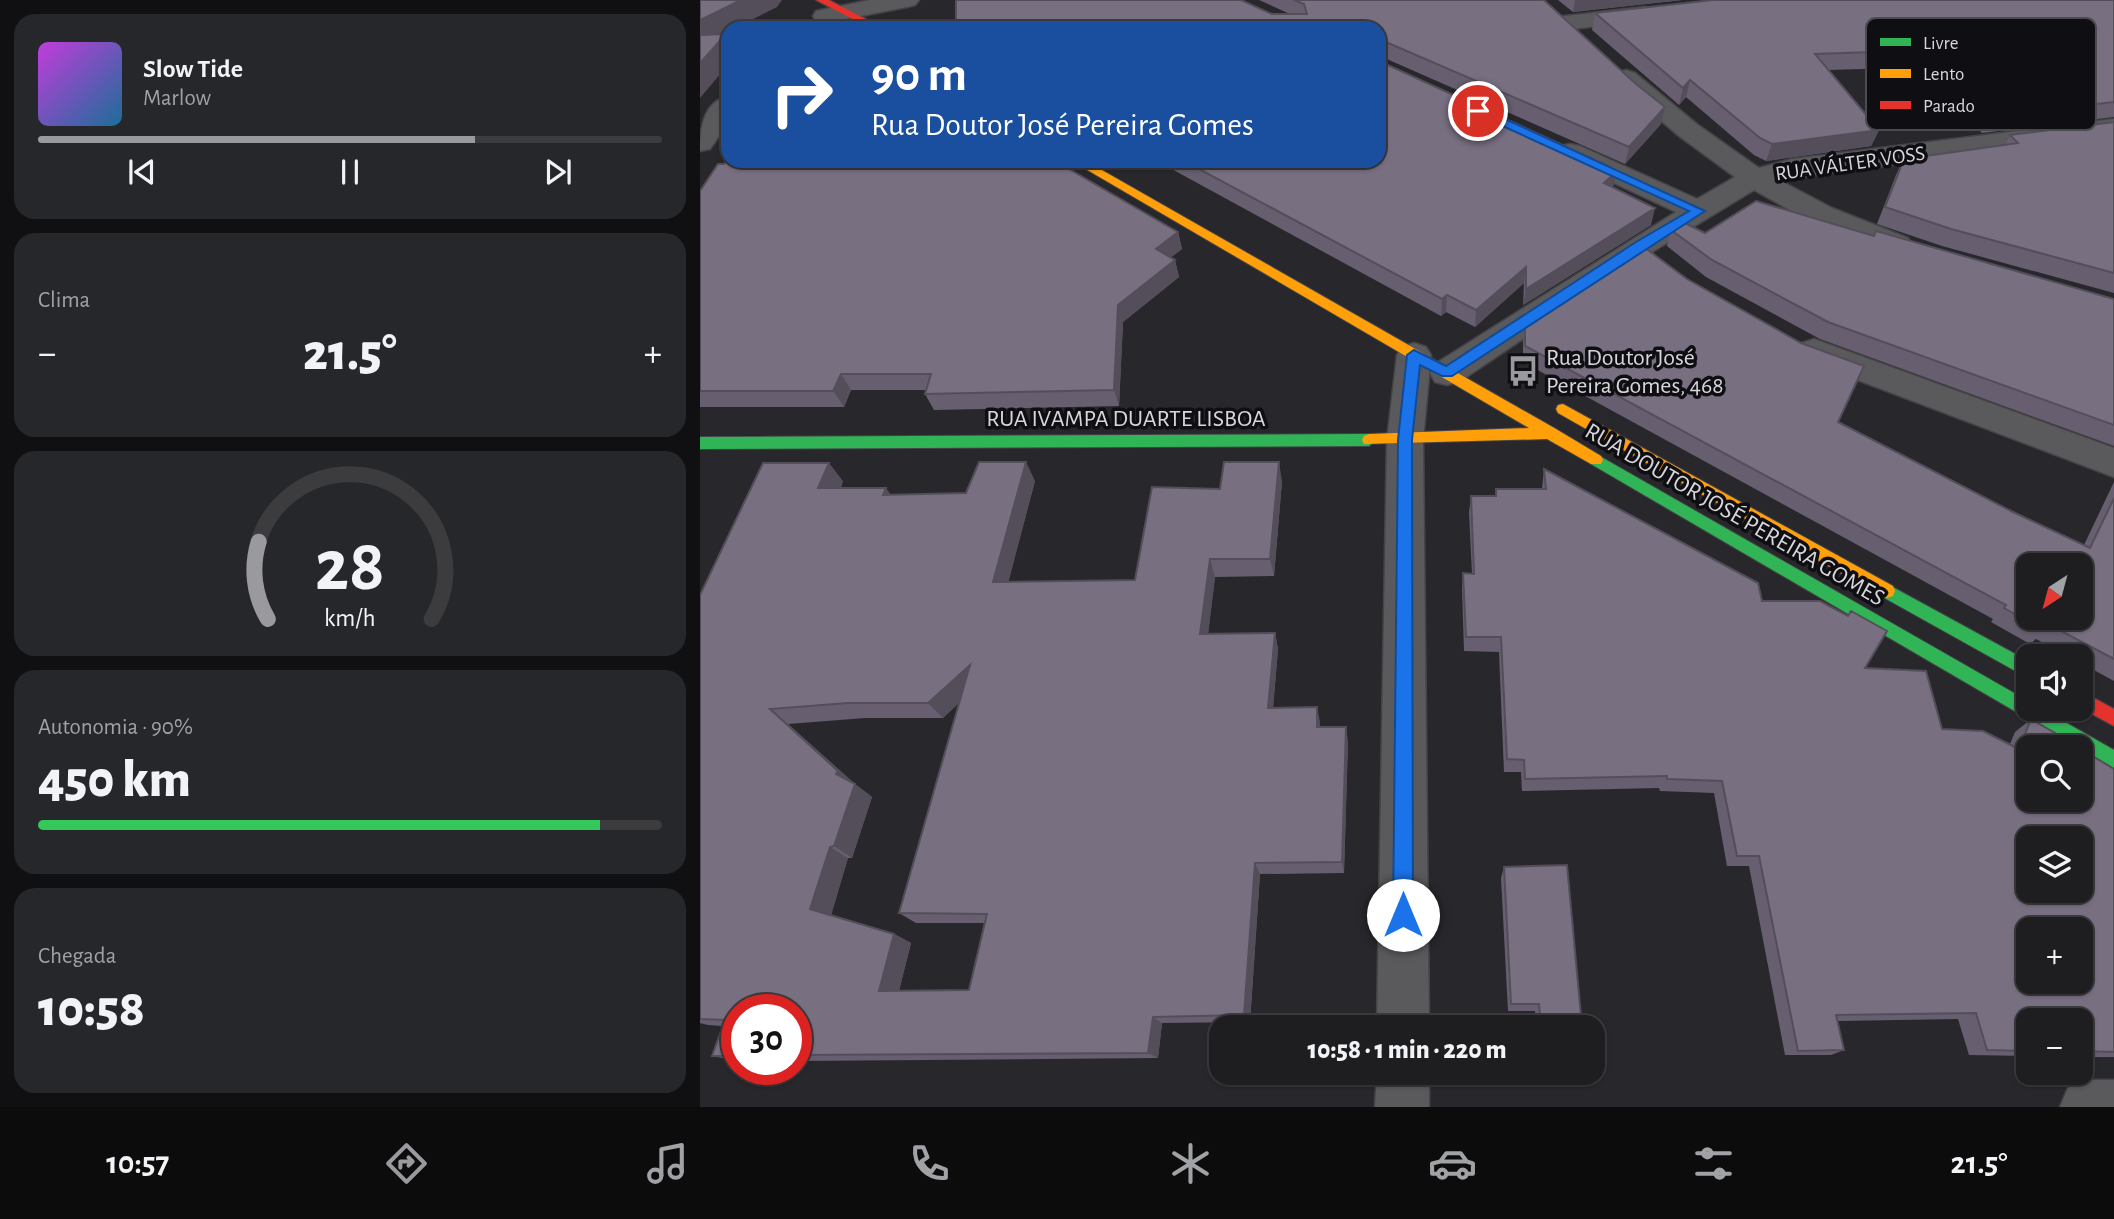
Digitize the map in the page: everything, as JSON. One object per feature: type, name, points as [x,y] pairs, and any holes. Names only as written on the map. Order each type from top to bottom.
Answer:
[{"type":"main road","points":[[826,10],[858,21]]},
{"type":"main road","name":"RUA DOUTOR JOSÉ PEREIRA GOMES","points":[[1091,168],[1455,361],[1551,433],[2114,760]]},
{"type":"main road","name":"RUA DOUTOR JOSÉ PEREIRA GOMES","points":[[1553,404],[2016,663]]},
{"type":"main road","name":"RUA IVAMPA DUARTE LISBOA","points":[[700,443],[1405,440],[1551,433]]},
{"type":"main road","points":[[2093,706],[2114,718]]},
{"type":"street","points":[[826,10],[907,0]]},
{"type":"street","points":[[1674,11],[1557,15],[1643,93],[1752,179],[1798,206],[1852,230],[1924,253]]},
{"type":"street","points":[[700,143],[721,114]]},
{"type":"street","name":"RUA VÁLTER VOSS","points":[[2096,129],[2114,127]]},
{"type":"street","name":"RUA VÁLTER VOSS","points":[[1455,361],[1651,253],[1699,211],[1752,179],[1792,168],[2090,130]]},
{"type":"street","points":[[1552,144],[1699,211]]},
{"type":"street","points":[[1783,336],[1807,349],[2114,463]]},
{"type":"street","points":[[1403,1015],[1405,440],[1455,361]]},
{"type":"street","points":[[1402,1107],[1403,1085]]},
{"type":"street","points":[[2087,1107],[2114,1107]]},
{"type":"building","points":[[700,0],[741,0],[700,20]]},
{"type":"building","points":[[956,0],[1241,0],[1272,14],[1307,14],[1304,4],[1294,0],[1544,0],[1665,107],[1629,147],[1386,42],[1386,21],[956,21]]},
{"type":"building","points":[[1713,0],[2114,0],[2114,102],[2096,104],[2096,18],[1866,18],[1866,52],[1815,54],[1866,115],[1866,130],[1879,130],[1772,144],[1760,138],[1690,80],[1683,88],[1595,13]]},
{"type":"building","points":[[721,34],[721,40],[700,63],[700,35]]},
{"type":"building","points":[[1386,64],[1611,167],[1609,169],[1616,172],[1604,183],[1655,208],[1526,289],[1526,267],[1476,310],[1447,295],[1442,299],[1197,168],[1386,168]]},
{"type":"building","points":[[2114,122],[2114,273],[1951,229],[1885,207],[1904,159],[2018,143],[2010,135],[2050,130],[2096,130],[2096,124]]},
{"type":"building","points":[[718,164],[721,164],[721,168],[1067,168],[1178,232],[1156,249],[1175,260],[1118,305],[1114,390],[925,394],[931,374],[841,374],[833,391],[700,391],[700,191]]},
{"type":"building","points":[[1756,201],[1874,236],[1876,231],[2114,299],[2114,425],[1828,322],[1712,260],[1671,230],[1683,222],[1705,233]]},
{"type":"building","points":[[1644,247],[1687,279],[1801,343],[1864,366],[1838,422],[2011,511],[2090,548],[2114,498],[2114,659],[2093,648],[2093,644],[2086,644],[2059,630],[2093,630],[2093,553],[2016,553],[2016,615],[2004,608],[2006,605],[1525,346],[1525,326]]},
{"type":"building","points":[[979,462],[1026,462],[993,582],[1135,580],[1152,487],[1220,489],[1224,462],[1279,462],[1270,559],[1210,559],[1200,634],[1275,633],[1268,708],[1317,707],[1317,727],[1346,727],[1342,862],[1255,863],[1244,1015],[1153,1017],[1148,1053],[812,1055],[812,994],[721,994],[721,1020],[700,1019],[700,595],[763,463],[829,463],[818,488],[886,488],[883,495],[966,493]],"holes":[[[970,665],[899,913],[987,914],[969,990],[879,991],[894,934],[810,909],[830,847],[834,846],[855,784],[836,774],[838,771],[770,709],[848,703],[928,703]]]},
{"type":"building","points":[[1544,469],[1758,583],[1762,601],[1820,601],[1848,616],[1851,611],[1887,631],[1865,668],[1926,671],[1942,729],[1983,731],[2016,748],[2016,812],[2093,812],[2093,756],[2114,769],[2114,1052],[2093,1051],[2093,1008],[2016,1008],[2016,1051],[1987,1050],[1976,1013],[1836,1015],[1844,1050],[1798,1051],[1759,856],[1737,856],[1722,781],[1667,779],[1667,776],[1525,779],[1524,760],[1507,759],[1501,637],[1466,637],[1463,573],[1474,574],[1471,496],[1496,496],[1496,489],[1546,489]]},
{"type":"building","points":[[2030,721],[2058,735],[2025,735]]},
{"type":"building","points":[[1567,865],[1581,1015],[1540,1015],[1539,1004],[1511,1004],[1504,867]]},
{"type":"building","points":[[721,1031],[721,1056],[712,1056]]},
{"type":"traffic: fast","points":[[700,443],[1369,440]]},
{"type":"traffic: fast","points":[[1596,460],[2114,760]]},
{"type":"traffic: fast","points":[[1887,591],[2016,663]]},
{"type":"traffic: slow","points":[[1090,168],[1596,460]]},
{"type":"traffic: slow","points":[[1563,409],[1887,591]]},
{"type":"traffic: slow","points":[[1369,440],[1551,433]]},
{"type":"traffic: jam","points":[[821,0],[864,21]]},
{"type":"traffic: jam","points":[[2093,706],[2114,718]]},
{"type":"place","name":"Rua Doutor José Pereira Gomes, 468","points":[[1523,371]]},
{"type":"route","points":[[1403,915],[1405,440],[1414,355],[1447,373],[1468,356],[1699,211],[1478,111]]}]
